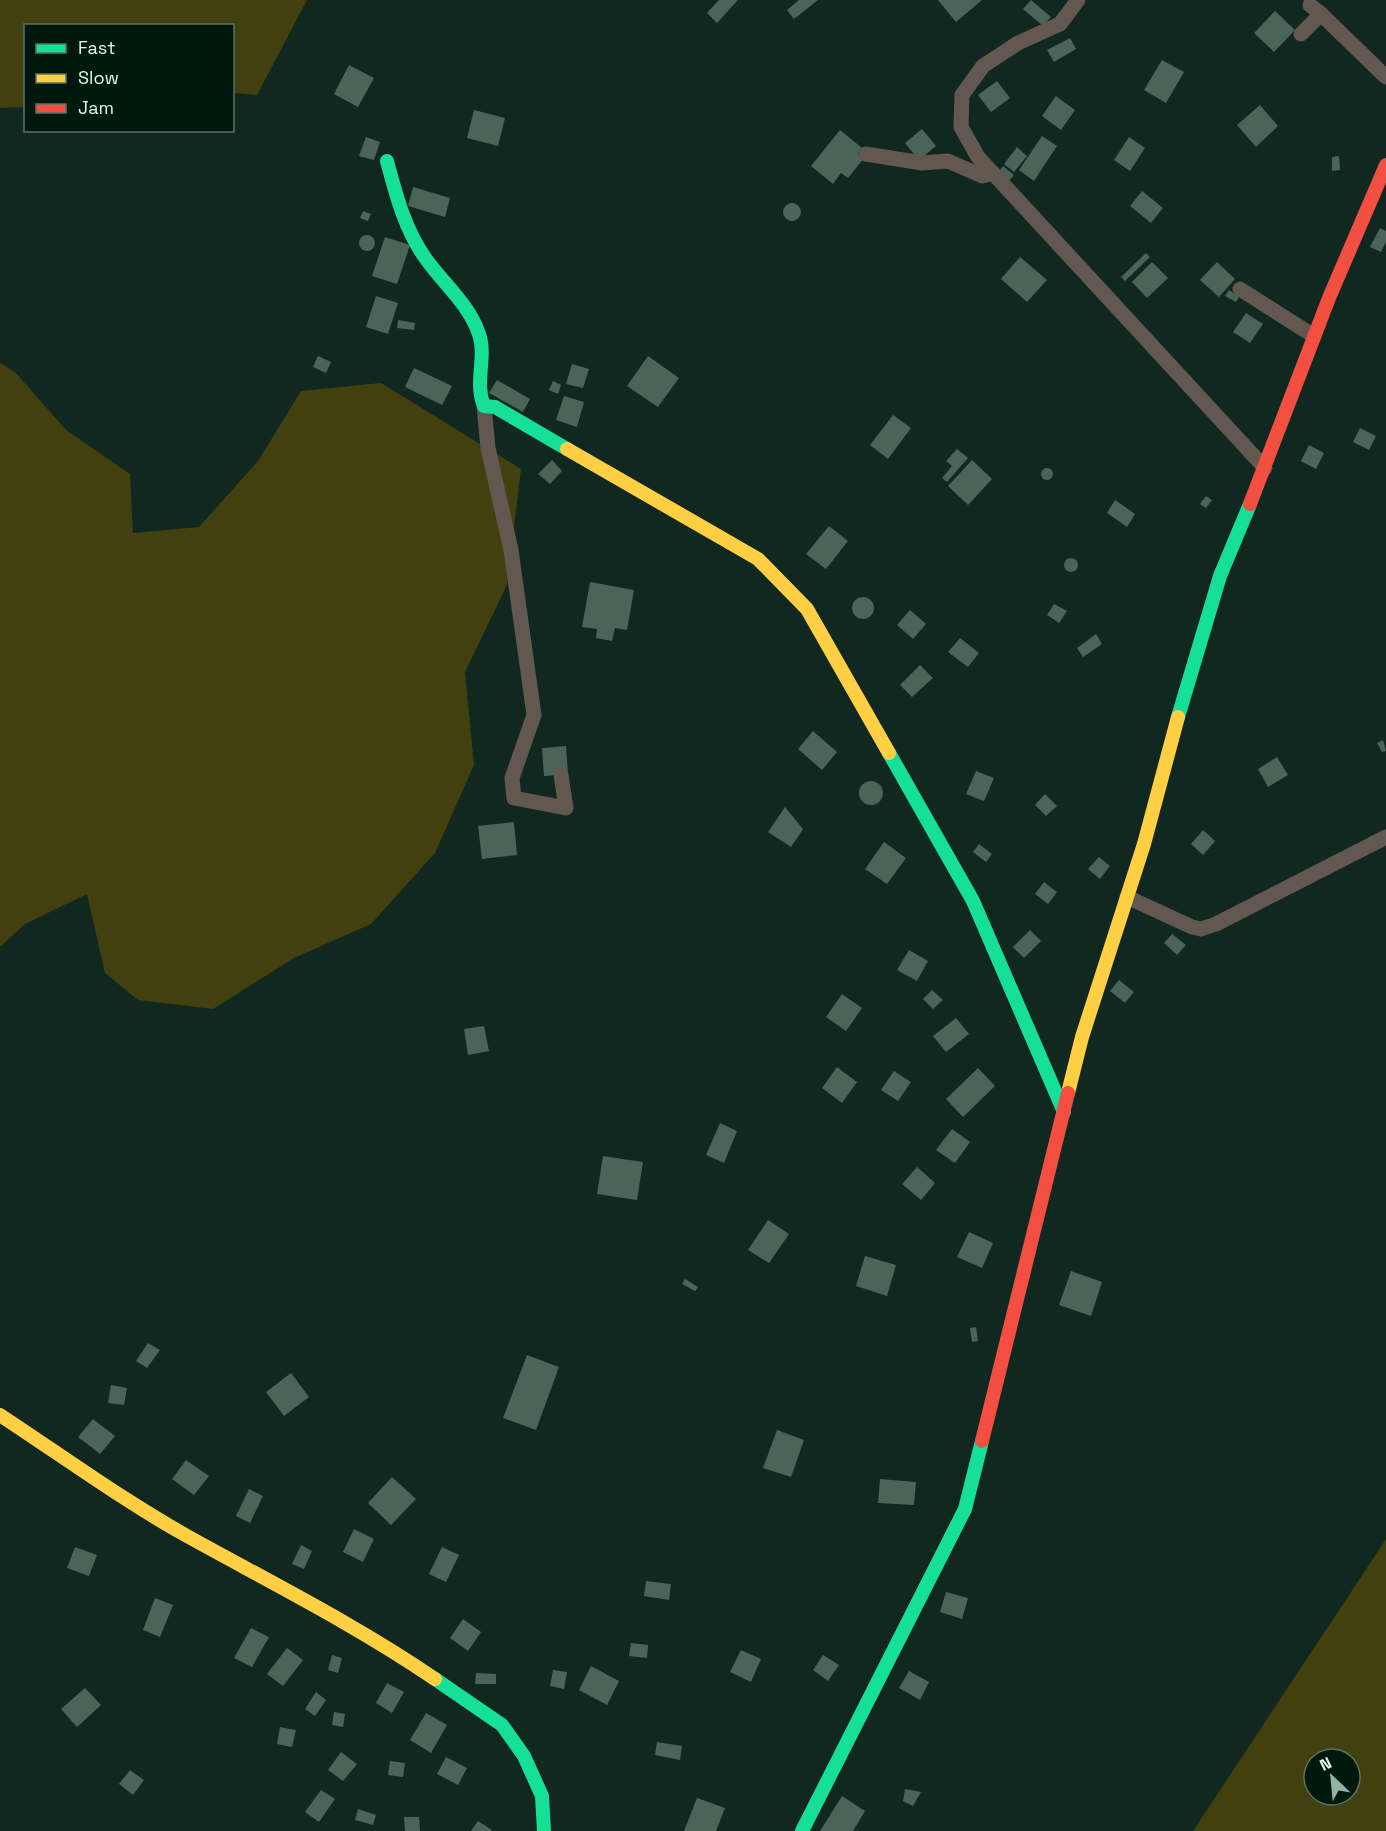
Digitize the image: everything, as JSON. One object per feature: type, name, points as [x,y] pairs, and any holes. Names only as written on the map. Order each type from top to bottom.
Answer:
[{"type":"street","points":[[1078,0],[1060,24],[1018,43],[983,66],[962,94],[961,127],[978,157],[1265,468]]},
{"type":"street","points":[[1301,34],[1316,9],[1386,77]]},
{"type":"street","points":[[866,154],[922,163],[948,161],[982,176],[993,172]]},
{"type":"street","points":[[387,161],[400,213],[426,260],[471,317],[480,337],[478,394],[484,406],[488,448],[511,550],[534,716],[512,778],[514,798],[566,808],[561,775]]},
{"type":"street","points":[[802,1831],[965,1509],[1082,1037],[1144,844],[1195,654],[1220,576],[1265,468],[1314,336],[1386,165]]},
{"type":"street","points":[[1240,289],[1314,336]]},
{"type":"street","points":[[484,406],[495,406],[758,559],[807,609],[973,901],[1064,1112]]},
{"type":"street","points":[[1128,897],[1201,929],[1216,924],[1386,837]]},
{"type":"street","points":[[0,1415],[185,1535],[281,1585],[400,1655],[502,1725],[524,1756],[542,1796],[544,1831]]},
{"type":"shaded area","points":[[0,0],[307,0],[257,95],[234,93],[234,24],[24,24],[24,107],[0,108]]},
{"type":"shaded area","points":[[0,363],[15,372],[66,430],[130,474],[133,533],[199,527],[258,461],[301,391],[381,383],[521,469],[507,585],[465,672],[474,765],[435,853],[371,924],[294,958],[213,1009],[138,1000],[105,973],[87,894],[25,924],[0,947]]},
{"type":"shaded area","points":[[1386,1539],[1386,1831],[1193,1831]]},
{"type":"building","points":[[719,0],[738,0],[717,23],[707,13]]},
{"type":"building","points":[[799,0],[818,0],[794,19],[787,10]]},
{"type":"building","points":[[938,0],[982,0],[956,22]]},
{"type":"building","points":[[1031,0],[1051,17],[1043,26],[1023,9]]},
{"type":"building","points":[[1275,11],[1295,30],[1274,52],[1254,33]]},
{"type":"building","points":[[1070,38],[1076,49],[1054,62],[1047,50]]},
{"type":"building","points":[[1162,60],[1184,72],[1166,103],[1144,90]]},
{"type":"building","points":[[349,65],[374,78],[358,107],[334,94]]},
{"type":"building","points":[[997,81],[1010,98],[991,112],[978,95]]},
{"type":"building","points":[[1056,96],[1075,110],[1061,130],[1042,116]]},
{"type":"building","points":[[1260,105],[1278,126],[1256,147],[1237,125]]},
{"type":"building","points":[[474,110],[505,118],[498,146],[467,138]]},
{"type":"building","points":[[922,129],[936,146],[919,160],[905,143]]},
{"type":"building","points":[[840,130],[862,148],[858,153],[864,158],[848,178],[841,173],[833,184],[811,166]]},
{"type":"building","points":[[1042,136],[1057,146],[1034,181],[1019,170]]},
{"type":"building","points":[[366,137],[380,142],[374,160],[359,156]]},
{"type":"building","points":[[1129,137],[1145,148],[1130,171],[1114,160]]},
{"type":"building","points":[[1017,147],[1027,156],[1014,172],[1004,164]]},
{"type":"building","points":[[1339,156],[1340,170],[1332,171],[1332,157]]},
{"type":"building","points":[[1003,166],[1014,175],[1009,181],[998,173]]},
{"type":"building","points":[[413,187],[450,198],[445,217],[408,206]]},
{"type":"building","points":[[1142,191],[1163,208],[1151,223],[1130,206]]},
{"type":"building","points":[[788,203],[796,203],[801,208],[799,219],[788,221],[783,216],[783,208]]},
{"type":"building","points":[[363,211],[371,214],[368,221],[360,218]]},
{"type":"building","points":[[1380,228],[1386,231],[1386,242],[1381,252],[1370,247]]},
{"type":"building","points":[[367,235],[373,237],[375,243],[373,249],[367,251],[361,249],[359,243],[361,237]]},
{"type":"building","points":[[385,237],[410,245],[397,284],[372,276]]},
{"type":"building","points":[[1146,253],[1150,257],[1125,281],[1121,277]]},
{"type":"building","points":[[1020,257],[1047,280],[1027,302],[1001,279]]},
{"type":"building","points":[[1152,262],[1168,278],[1147,298],[1132,282]]},
{"type":"building","points":[[1217,262],[1235,279],[1219,297],[1200,280]]},
{"type":"building","points":[[1229,290],[1239,297],[1236,302],[1225,296]]},
{"type":"building","points":[[376,296],[398,303],[388,334],[366,327]]},
{"type":"building","points":[[1246,313],[1263,324],[1250,343],[1233,332]]},
{"type":"building","points":[[398,320],[415,323],[414,330],[397,328]]},
{"type":"building","points":[[318,356],[331,362],[326,373],[313,367]]},
{"type":"building","points":[[648,356],[679,378],[658,407],[627,386]]},
{"type":"building","points":[[572,364],[589,369],[583,388],[566,384]]},
{"type":"building","points":[[414,368],[452,386],[442,405],[405,387]]},
{"type":"building","points":[[497,380],[530,399],[523,412],[489,393]]},
{"type":"building","points":[[553,381],[561,385],[558,394],[549,390]]},
{"type":"building","points":[[564,396],[584,402],[577,427],[556,420]]},
{"type":"building","points":[[893,415],[911,428],[888,459],[870,445]]},
{"type":"building","points":[[1360,428],[1376,436],[1369,450],[1353,442]]},
{"type":"building","points":[[1309,445],[1324,453],[1316,469],[1301,461]]},
{"type":"building","points":[[957,449],[968,458],[947,482],[942,478],[952,466],[946,461]]},
{"type":"building","points":[[552,460],[562,471],[550,484],[538,474]]},
{"type":"building","points":[[972,460],[992,479],[968,505],[948,486]]},
{"type":"building","points":[[1049,468],[1052,469],[1052,479],[1045,480],[1042,479],[1041,472],[1042,469]]},
{"type":"building","points":[[1206,496],[1212,500],[1206,508],[1200,504]]},
{"type":"building","points":[[1115,500],[1135,514],[1127,527],[1107,513]]},
{"type":"building","points":[[829,526],[848,541],[826,569],[806,554]]},
{"type":"building","points":[[1071,558],[1076,560],[1078,565],[1076,570],[1071,572],[1066,570],[1064,565],[1066,560]]},
{"type":"building","points":[[590,582],[634,590],[627,630],[615,628],[612,641],[596,638],[597,629],[582,627]]},
{"type":"building","points":[[863,597],[871,600],[874,608],[871,616],[863,619],[855,616],[852,608],[855,600]]},
{"type":"building","points":[[1054,604],[1067,611],[1059,623],[1047,615]]},
{"type":"building","points":[[910,610],[926,624],[913,639],[897,625]]},
{"type":"building","points":[[1096,634],[1102,644],[1083,657],[1077,648]]},
{"type":"building","points":[[960,638],[979,653],[968,667],[948,652]]},
{"type":"building","points":[[920,665],[933,678],[912,697],[900,685]]},
{"type":"building","points":[[813,731],[837,752],[822,770],[798,749]]},
{"type":"building","points":[[1383,740],[1386,751],[1382,752],[1377,743]]},
{"type":"building","points":[[566,746],[568,774],[544,776],[542,748]]},
{"type":"building","points":[[1277,757],[1288,775],[1268,787],[1258,769]]},
{"type":"building","points":[[976,771],[994,778],[984,801],[966,794]]},
{"type":"building","points":[[871,781],[879,785],[883,793],[879,801],[871,805],[863,801],[859,793],[863,785]]},
{"type":"building","points":[[1045,794],[1057,806],[1046,816],[1035,805]]},
{"type":"building","points":[[785,807],[803,829],[791,847],[768,832]]},
{"type":"building","points":[[514,822],[517,855],[482,859],[478,826]]},
{"type":"building","points":[[1203,830],[1215,841],[1203,855],[1191,844]]},
{"type":"building","points":[[884,842],[906,858],[887,884],[865,869]]},
{"type":"building","points":[[979,844],[992,854],[986,862],[973,852]]},
{"type":"building","points":[[1099,857],[1110,866],[1100,879],[1088,869]]},
{"type":"building","points":[[1044,882],[1057,892],[1048,904],[1035,894]]},
{"type":"building","points":[[1030,930],[1041,941],[1024,958],[1013,947]]},
{"type":"building","points":[[1172,934],[1186,945],[1177,955],[1164,943]]},
{"type":"building","points":[[909,950],[928,961],[917,981],[897,970]]},
{"type":"building","points":[[1119,980],[1134,992],[1125,1003],[1110,991]]},
{"type":"building","points":[[932,990],[943,1000],[933,1009],[923,999]]},
{"type":"building","points":[[842,994],[862,1008],[846,1031],[826,1017]]},
{"type":"building","points":[[956,1018],[969,1034],[946,1052],[933,1036]]},
{"type":"building","points":[[484,1026],[489,1051],[468,1055],[464,1029]]},
{"type":"building","points":[[837,1067],[857,1082],[842,1103],[822,1088]]},
{"type":"building","points":[[978,1068],[995,1086],[963,1117],[946,1099]]},
{"type":"building","points":[[894,1071],[911,1082],[898,1101],[881,1090]]},
{"type":"building","points":[[720,1123],[737,1131],[724,1163],[706,1155]]},
{"type":"building","points":[[952,1129],[970,1142],[955,1163],[936,1150]]},
{"type":"building","points":[[603,1156],[643,1162],[637,1200],[597,1194]]},
{"type":"building","points":[[917,1167],[935,1183],[921,1200],[902,1184]]},
{"type":"building","points":[[768,1220],[789,1234],[769,1263],[748,1250]]},
{"type":"building","points":[[969,1232],[993,1243],[982,1268],[957,1257]]},
{"type":"building","points":[[865,1256],[896,1265],[887,1296],[856,1286]]},
{"type":"building","points":[[1071,1271],[1102,1282],[1091,1316],[1059,1305]]},
{"type":"building","points":[[685,1279],[698,1287],[695,1291],[682,1284]]},
{"type":"building","points":[[976,1327],[978,1341],[972,1342],[970,1328]]},
{"type":"building","points":[[148,1343],[160,1350],[147,1368],[136,1361]]},
{"type":"building","points":[[527,1355],[559,1367],[536,1430],[503,1418]]},
{"type":"building","points":[[291,1373],[309,1397],[284,1416],[266,1392]]},
{"type":"building","points":[[111,1385],[127,1388],[124,1405],[108,1403]]},
{"type":"building","points":[[93,1419],[115,1436],[100,1454],[78,1437]]},
{"type":"building","points":[[777,1430],[804,1440],[791,1477],[763,1468]]},
{"type":"building","points":[[186,1460],[209,1476],[194,1495],[172,1479]]},
{"type":"building","points":[[392,1477],[416,1499],[391,1525],[368,1503]]},
{"type":"building","points":[[880,1479],[916,1482],[914,1505],[878,1503]]},
{"type":"building","points":[[249,1489],[263,1496],[250,1523],[236,1516]]},
{"type":"building","points":[[354,1529],[374,1539],[363,1562],[343,1552]]},
{"type":"building","points":[[301,1545],[312,1551],[304,1569],[292,1564]]},
{"type":"building","points":[[75,1547],[97,1555],[89,1576],[67,1568]]},
{"type":"building","points":[[442,1547],[459,1555],[446,1582],[429,1574]]},
{"type":"building","points":[[646,1581],[671,1584],[669,1600],[644,1596]]},
{"type":"building","points":[[946,1592],[968,1598],[962,1619],[940,1612]]},
{"type":"building","points":[[155,1598],[173,1605],[160,1637],[143,1630]]},
{"type":"building","points":[[463,1619],[481,1632],[468,1651],[450,1638]]},
{"type":"building","points":[[251,1628],[269,1637],[252,1667],[234,1658]]},
{"type":"building","points":[[631,1643],[648,1645],[647,1658],[629,1656]]},
{"type":"building","points":[[287,1648],[303,1660],[283,1686],[267,1674]]},
{"type":"building","points":[[741,1650],[761,1659],[751,1682],[730,1672]]},
{"type":"building","points":[[332,1655],[342,1658],[338,1673],[328,1670]]},
{"type":"building","points":[[823,1655],[839,1665],[828,1681],[813,1670]]},
{"type":"building","points":[[591,1666],[619,1681],[607,1705],[579,1690]]},
{"type":"building","points":[[553,1670],[567,1672],[564,1689],[550,1686]]},
{"type":"building","points":[[909,1671],[929,1682],[920,1700],[899,1688]]},
{"type":"building","points":[[476,1673],[496,1674],[496,1684],[475,1684]]},
{"type":"building","points":[[387,1683],[404,1692],[392,1713],[376,1703]]},
{"type":"building","points":[[85,1688],[101,1705],[77,1727],[61,1709]]},
{"type":"building","points":[[316,1692],[326,1700],[315,1716],[305,1709]]},
{"type":"building","points":[[334,1712],[345,1714],[343,1727],[332,1725]]},
{"type":"building","points":[[426,1713],[447,1725],[431,1753],[410,1740]]},
{"type":"building","points":[[280,1727],[296,1730],[292,1747],[277,1744]]},
{"type":"building","points":[[657,1742],[682,1746],[680,1760],[655,1755]]},
{"type":"building","points":[[341,1752],[357,1764],[343,1781],[328,1770]]},
{"type":"building","points":[[446,1757],[467,1768],[458,1785],[437,1774]]},
{"type":"building","points":[[390,1761],[405,1763],[403,1777],[388,1775]]},
{"type":"building","points":[[130,1770],[144,1780],[133,1795],[119,1784]]},
{"type":"building","points":[[905,1789],[921,1792],[913,1806],[903,1801]]},
{"type":"building","points":[[321,1790],[335,1799],[319,1822],[305,1812]]},
{"type":"building","points":[[842,1796],[865,1811],[853,1831],[820,1831]]},
{"type":"building","points":[[697,1798],[725,1808],[716,1831],[684,1831]]},
{"type":"building","points":[[358,1809],[376,1815],[373,1825],[355,1820]]},
{"type":"building","points":[[404,1817],[419,1817],[420,1831],[405,1831]]},
{"type":"building","points":[[478,1821],[492,1830],[471,1831]]},
{"type":"traffic: fast","points":[[387,161],[412,236],[426,259],[475,323],[482,352],[480,388],[484,406],[495,407],[567,449]]},
{"type":"traffic: fast","points":[[1178,717],[1220,576],[1250,504]]},
{"type":"traffic: fast","points":[[889,753],[973,901],[1064,1112]]},
{"type":"traffic: fast","points":[[802,1831],[965,1509],[982,1441]]},
{"type":"traffic: fast","points":[[435,1679],[502,1725],[524,1756],[542,1796],[544,1831]]},
{"type":"traffic: slow","points":[[567,449],[758,559],[807,609],[889,753]]},
{"type":"traffic: slow","points":[[1068,1093],[1082,1037],[1144,844],[1178,717]]},
{"type":"traffic: slow","points":[[0,1415],[163,1522],[344,1622],[435,1679]]},
{"type":"traffic: jam","points":[[1250,504],[1329,298],[1386,165]]},
{"type":"traffic: jam","points":[[982,1441],[1068,1093]]}]
